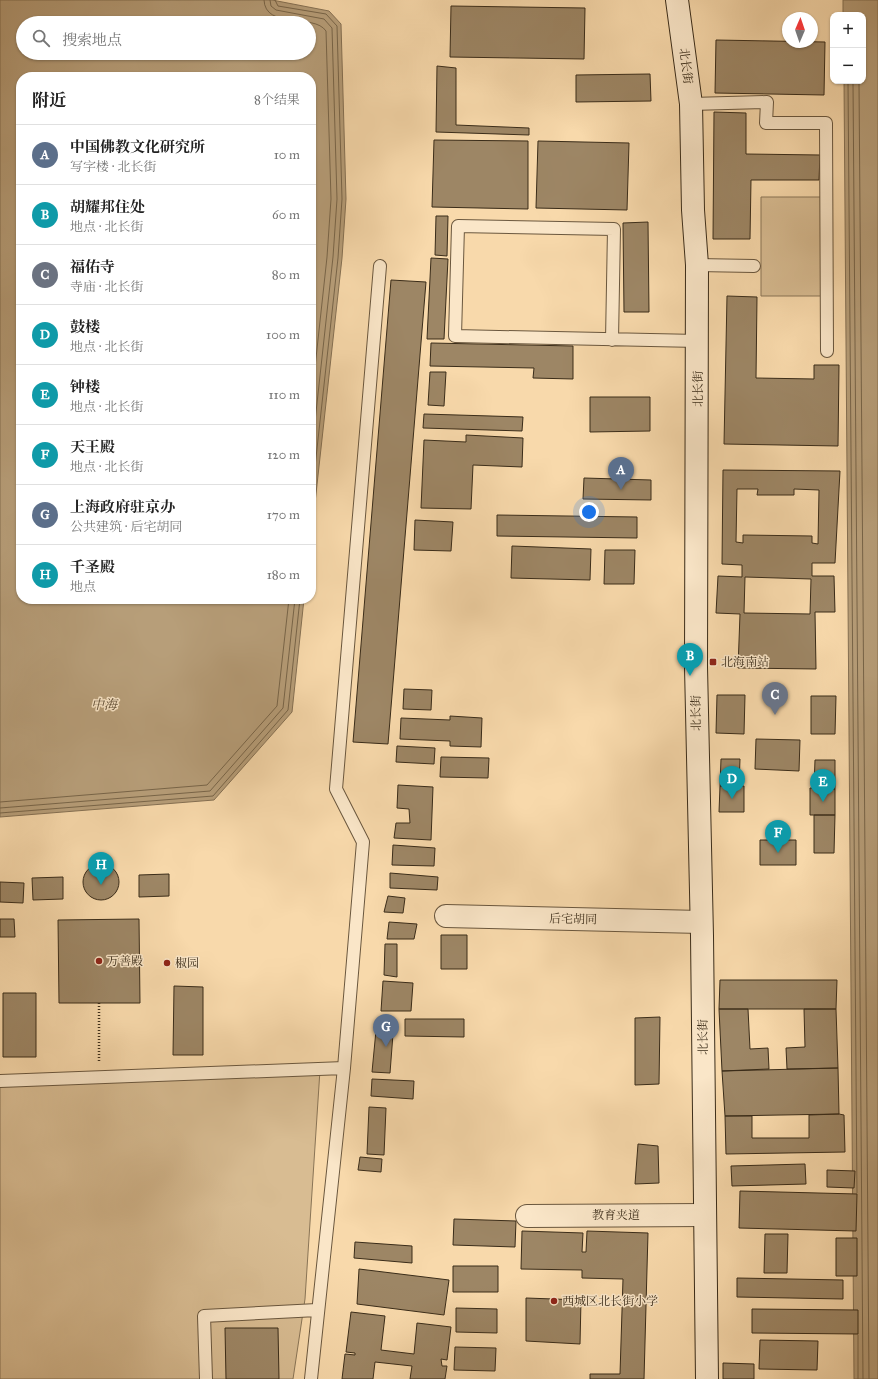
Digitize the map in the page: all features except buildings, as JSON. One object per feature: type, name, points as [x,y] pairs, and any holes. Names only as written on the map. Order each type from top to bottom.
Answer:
[{"type":"street","name":"北长街","points":[[677,0],[691,104],[693,210],[698,265],[696,667],[707,1379]]},
{"type":"street","name":"后宅胡同","points":[[446,916],[701,922]]},
{"type":"street","name":"教育夹道","points":[[527,1216],[705,1215]]},
{"type":"lane","points":[[691,104],[766,102],[766,123],[826,122],[828,350]]},
{"type":"lane","points":[[612,340],[614,229],[458,226],[455,336],[612,340],[698,341]]},
{"type":"lane","points":[[698,265],[754,266]]},
{"type":"lane","points":[[311,1379],[317,1310],[344,1068],[363,842],[336,788],[380,266]]},
{"type":"lane","points":[[0,1081],[344,1068]]},
{"type":"lane","points":[[206,1379],[204,1316],[317,1310]]},
{"type":"path","points":[[99,1003],[99,1078]]},
{"type":"shaded area","points":[[761,197],[823,197],[823,296],[761,296]]},
{"type":"shaded area","points":[[320,1070],[305,1299],[293,1379],[0,1379],[0,1082]]},
{"type":"water","name":"中海","points":[[0,0],[272,0],[329,11],[341,24],[346,199],[342,258],[316,494],[316,72],[16,72],[16,604],[303,604],[292,712],[214,800],[0,817]]},
{"type":"water","points":[[843,0],[878,0],[878,1379],[854,1379],[844,84],[866,84],[866,12],[843,12]]},
{"type":"place","name":"中国佛教文化研究所","points":[[621,490]]},
{"type":"place","name":"北海南站","points":[[713,662]]},
{"type":"place","name":"胡耀邦住处","points":[[690,676]]},
{"type":"place","name":"福佑寺","points":[[775,715]]},
{"type":"place","name":"鼓楼","points":[[732,799]]},
{"type":"place","name":"钟楼","points":[[823,802]]},
{"type":"place","name":"天王殿","points":[[778,853]]},
{"type":"place","name":"千圣殿","points":[[101,885]]},
{"type":"place","name":"万善殿","points":[[99,961]]},
{"type":"place","name":"椒园","points":[[167,963]]},
{"type":"place","name":"上海政府驻京办","points":[[386,1047]]},
{"type":"place","name":"西城区北长街小学","points":[[554,1301]]}]
